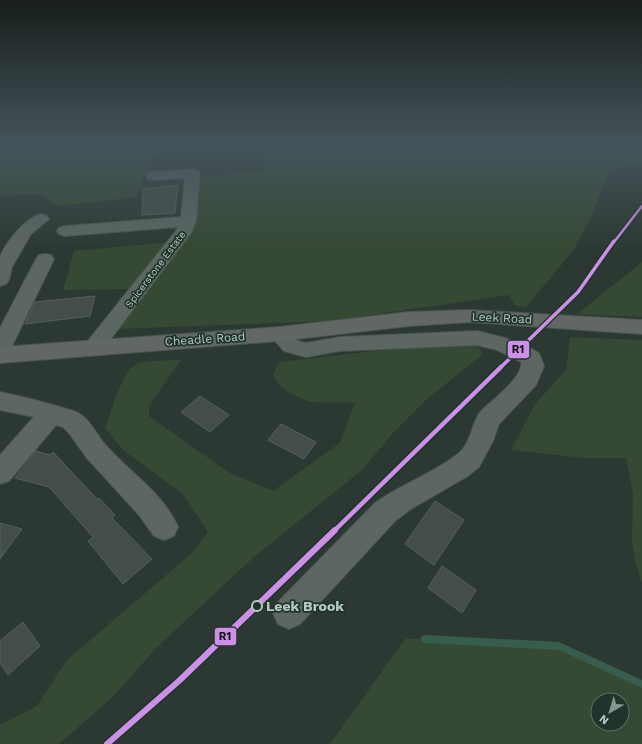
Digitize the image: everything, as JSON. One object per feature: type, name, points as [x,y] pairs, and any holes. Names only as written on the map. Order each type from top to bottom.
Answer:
[{"type":"highway","name":"Leek Road","points":[[409,319],[470,316],[642,327]]},
{"type":"highway","name":"Cheadle Road","points":[[0,355],[279,334],[409,319]]},
{"type":"street","name":"Spicerstone Estate","points":[[94,347],[183,233],[188,221],[192,180]]},
{"type":"street","points":[[0,280],[4,267],[25,231],[41,219]]},
{"type":"street","points":[[65,231],[188,221]]},
{"type":"street","points":[[0,348],[45,259]]},
{"type":"street","points":[[279,334],[291,346],[306,350],[340,344],[476,338],[493,340],[510,346],[531,358],[534,366],[528,379],[489,418],[481,442],[470,459],[458,468],[401,500],[385,512],[289,613]]},
{"type":"street","points":[[0,401],[27,406],[71,420],[78,426],[95,450],[149,506],[164,527]]},
{"type":"street","points":[[0,474],[50,414]]},
{"type":"green space","points":[[0,180],[143,180],[136,197],[57,206],[40,194],[0,196]]},
{"type":"green space","points":[[197,180],[606,180],[590,219],[574,250],[525,308],[515,305],[509,295],[330,321],[118,329],[168,262]]},
{"type":"green space","points":[[169,242],[132,289],[63,290],[74,251]]},
{"type":"green space","points":[[642,262],[642,317],[577,314]]},
{"type":"green space","points":[[570,337],[642,340],[642,583],[636,565],[632,542],[633,494],[626,458],[584,458],[511,450],[535,404],[566,370]]},
{"type":"green space","points":[[461,341],[475,342],[483,354],[428,398],[392,434],[363,469],[255,556],[156,648],[114,696],[59,744],[0,744],[0,725],[37,706],[67,660],[191,554],[208,532],[184,495],[123,450],[105,428],[122,382],[132,367],[141,362],[181,360],[149,406],[149,416],[228,472],[273,491],[340,443],[355,403],[323,403],[308,401],[292,394],[285,390],[277,382],[273,375],[279,362]]},
{"type":"green space","points":[[405,639],[425,639],[559,646],[642,684],[642,744],[330,744]]},
{"type":"building","points":[[178,185],[175,213],[142,215],[143,189]]},
{"type":"building","points":[[95,296],[90,316],[25,324],[35,302]]},
{"type":"building","points":[[200,396],[229,415],[210,432],[181,412]]},
{"type":"building","points":[[281,424],[316,442],[304,459],[268,440]]},
{"type":"building","points":[[36,451],[50,455],[53,452],[97,499],[99,498],[115,515],[112,518],[152,559],[123,584],[88,541],[93,537],[49,487],[15,478]]},
{"type":"building","points":[[435,501],[464,520],[434,565],[405,544]]},
{"type":"building","points":[[0,523],[22,529],[0,559]]},
{"type":"building","points":[[442,566],[476,590],[462,613],[428,588]]},
{"type":"building","points":[[23,622],[40,646],[8,675],[0,663],[0,641]]},
{"type":"waterway","points":[[425,639],[559,646],[642,684]]},
{"type":"transit line","name":"R1","points":[[107,744],[180,680],[578,292],[609,248],[642,206]]},
{"type":"place","name":"Leek Brook","points":[[257,606]]}]
